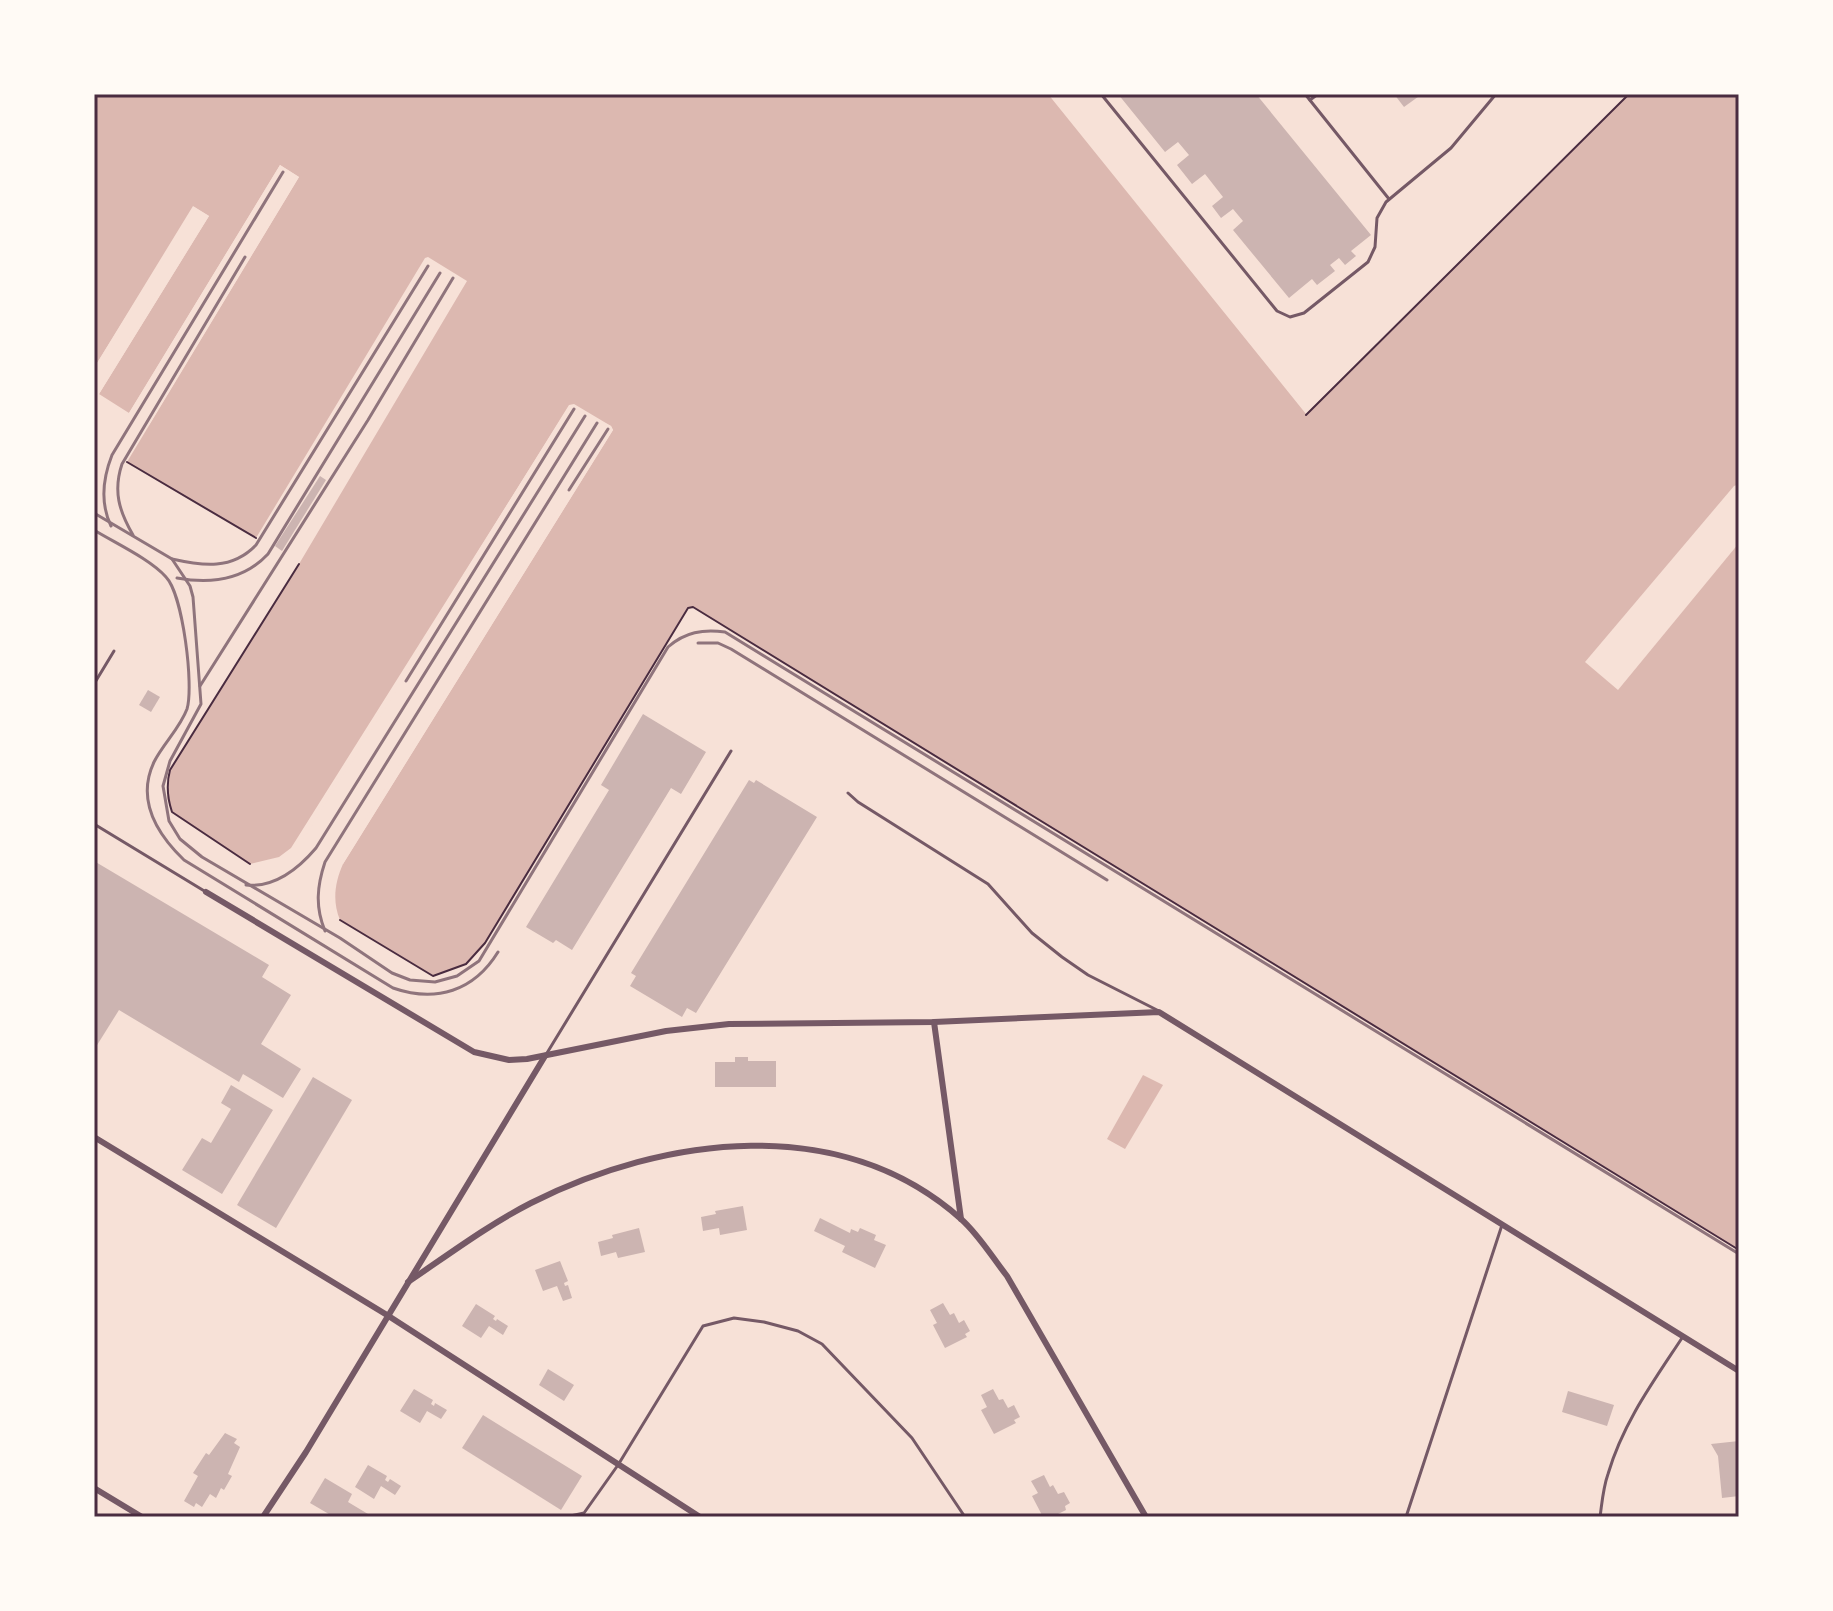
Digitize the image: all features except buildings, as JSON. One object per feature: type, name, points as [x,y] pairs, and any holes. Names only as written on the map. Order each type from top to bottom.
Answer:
[{"type":"street","points":[[206,892],[474,1052],[509,1060],[545,1056],[666,1031],[729,1024],[934,1022],[1159,1012],[1739,1371]]},
{"type":"street","points":[[934,1022],[961,1219]]},
{"type":"street","points":[[263,1517],[306,1452],[545,1056]]},
{"type":"street","points":[[94,1137],[387,1315],[700,1517]]},
{"type":"street","points":[[408,1282],[529,1204],[599,1173],[672,1152],[751,1145],[837,1154],[914,1185],[961,1219],[1007,1276],[1146,1517]]},
{"type":"street","points":[[94,1488],[142,1517]]},
{"type":"lane","points":[[1101,94],[1277,311],[1293,317],[1302,315],[1368,262],[1375,247],[1377,218],[1389,199],[1451,148],[1496,94]]},
{"type":"lane","points":[[1305,94],[1389,199]]},
{"type":"lane","points":[[1310,100],[1318,94]]},
{"type":"lane","points":[[94,684],[114,651]]},
{"type":"lane","points":[[545,1056],[731,751]]},
{"type":"lane","points":[[848,793],[988,884],[1032,933],[1062,957],[1088,975],[1159,1012]]},
{"type":"lane","points":[[94,824],[206,892]]},
{"type":"lane","points":[[1406,1517],[1502,1225]]},
{"type":"lane","points":[[566,1517],[584,1513],[618,1465],[703,1326],[734,1318],[798,1331],[822,1344],[912,1438],[965,1517]]},
{"type":"lane","points":[[1600,1517],[1607,1475],[1629,1420],[1682,1338]]},
{"type":"path","points":[[1306,415],[1629,94]]},
{"type":"path","points":[[127,462],[256,538]]},
{"type":"path","points":[[250,864],[172,812],[167,798],[170,770],[299,564]]},
{"type":"path","points":[[340,920],[433,976],[466,964],[485,943],[688,608],[693,607],[1739,1250]]},
{"type":"shaded area","points":[[94,94],[1048,94],[1306,414],[1629,94],[1739,94],[1739,1250],[693,607],[687,608],[485,943],[466,964],[433,976],[340,920],[336,892],[343,864],[613,430],[611,426],[569,406],[291,848],[279,857],[250,864],[172,812],[167,798],[170,770],[299,564],[467,281],[425,258],[256,538],[127,462],[299,177],[280,165],[129,413],[99,394],[209,216],[194,207],[94,368]]},
{"type":"shaded area","points":[[1143,1075],[1163,1085],[1125,1149],[1107,1139]]},
{"type":"pier","points":[[280,165],[299,177],[149,425],[146,423],[294,178],[281,171],[132,415],[129,413]]},
{"type":"pier","points":[[193,206],[209,216],[99,394],[96,392],[203,217],[194,212],[94,372],[94,368]]},
{"type":"pier","points":[[574,404],[613,430],[343,864],[339,862],[608,429],[572,409],[303,840],[300,838],[569,405]]},
{"type":"pier","points":[[1739,484],[1739,543],[1618,690],[1585,662],[1734,486]]},
{"type":"railway","points":[[111,526],[105,508],[104,490],[112,455],[283,172]]},
{"type":"railway","points":[[133,535],[119,501],[118,483],[122,464],[245,257]]},
{"type":"railway","points":[[172,559],[217,564],[237,559],[256,545],[428,266]]},
{"type":"railway","points":[[177,578],[226,578],[248,570],[268,554],[440,273]]},
{"type":"railway","points":[[200,686],[368,420],[453,278]]},
{"type":"railway","points":[[406,681],[574,409]]},
{"type":"railway","points":[[246,885],[267,883],[286,875],[316,848],[585,416]]},
{"type":"railway","points":[[325,931],[318,896],[325,862],[597,423]]},
{"type":"railway","points":[[569,490],[608,429]]},
{"type":"railway","points":[[94,513],[172,559],[190,586],[193,597],[201,704],[170,761],[163,786],[169,821],[180,839],[202,857],[340,938],[392,973],[410,980],[435,982],[457,976],[479,961],[668,647],[695,633],[725,632],[1739,1254]]},
{"type":"railway","points":[[94,530],[142,558],[166,577],[182,621],[188,662],[187,709],[154,762],[147,790],[152,816],[174,850],[184,860],[393,988],[424,994],[453,990],[478,976],[498,952]]},
{"type":"railway","points":[[698,643],[718,643],[731,649],[1107,880]]}]
